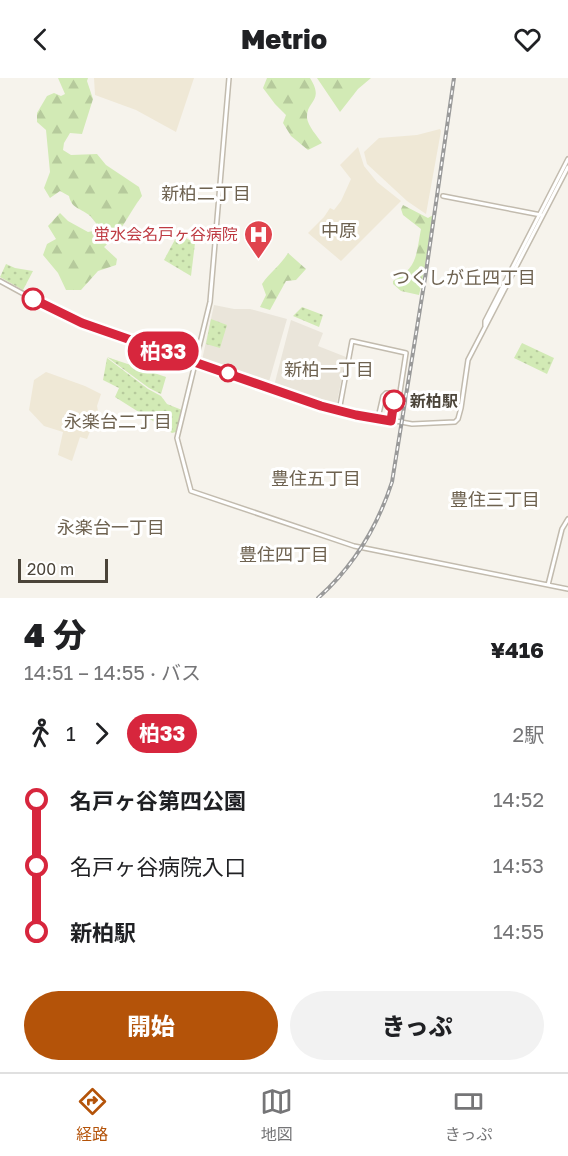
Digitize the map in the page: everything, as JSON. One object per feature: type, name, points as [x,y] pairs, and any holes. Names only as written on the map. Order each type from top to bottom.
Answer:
[{"type":"street","points":[[229,78],[210,303],[177,438],[192,491],[354,546],[568,589]]},
{"type":"street","points":[[0,281],[82,323],[339,411],[420,424],[457,420],[464,393],[467,363],[568,159]]},
{"type":"street","points":[[541,215],[568,167]]},
{"type":"street","points":[[443,196],[541,215]]},
{"type":"street","points":[[339,411],[352,341],[406,353],[400,392],[394,396],[391,421]]},
{"type":"street","points":[[378,418],[384,394],[394,396]]},
{"type":"street","points":[[548,585],[562,529],[568,519]]},
{"type":"shaded area","points":[[94,78],[194,78],[176,132],[136,110],[95,95]]},
{"type":"shaded area","points":[[440,129],[426,214],[407,201],[367,164],[364,152],[379,138],[417,135]]},
{"type":"shaded area","points":[[358,147],[364,166],[377,182],[401,201],[341,261],[308,233],[330,208],[334,210],[341,201],[351,179],[340,165]]},
{"type":"shaded area","points":[[214,305],[250,309],[287,319],[268,385],[202,360]]},
{"type":"shaded area","points":[[291,320],[323,333],[318,346],[346,357],[336,407],[274,386]]},
{"type":"shaded area","points":[[46,372],[101,394],[97,406],[98,411],[87,439],[80,437],[72,461],[58,455],[63,432],[44,426],[29,410],[34,380]]},
{"type":"green space","points":[[58,78],[88,78],[93,99],[82,134],[70,133],[63,150],[71,155],[97,154],[106,165],[139,187],[142,196],[120,230],[104,247],[117,259],[116,265],[98,271],[81,290],[66,290],[58,273],[43,255],[47,244],[56,239],[48,226],[60,213],[68,221],[88,232],[93,231],[97,224],[91,216],[70,201],[69,196],[60,191],[50,198],[44,188],[50,172],[46,130],[37,122],[37,113],[47,96],[54,93],[61,96],[65,94]]},
{"type":"green space","points":[[267,78],[310,78],[316,92],[307,112],[307,118],[322,143],[308,150],[291,136],[283,123],[286,115],[263,88]]},
{"type":"green space","points":[[317,78],[371,78],[358,89],[340,112]]},
{"type":"green space","points":[[403,205],[428,218],[433,215],[419,295],[401,291],[393,284],[393,281],[412,265],[417,253],[421,229],[403,215],[401,209]]},
{"type":"green space","points":[[178,234],[195,243],[191,276],[164,260]]},
{"type":"green space","points":[[288,253],[306,269],[296,280],[286,281],[270,310],[260,307],[266,295],[262,284]]},
{"type":"green space","points":[[6,264],[33,271],[23,290],[0,277]]},
{"type":"green space","points":[[302,307],[323,315],[319,327],[293,316]]},
{"type":"green space","points":[[211,319],[227,325],[220,348],[206,344]]},
{"type":"green space","points":[[522,343],[554,358],[547,374],[514,358]]},
{"type":"green space","points":[[107,357],[166,377],[161,394],[149,388]]},
{"type":"green space","points":[[107,358],[161,396],[167,404],[182,410],[176,432],[172,433],[115,397],[119,388],[103,380]]},
{"type":"railway","points":[[318,598],[343,573],[363,545],[379,515],[392,482],[454,78]]},
{"type":"bus line","name":"柏33","points":[[33,299],[82,323],[330,409],[391,421],[394,401]]},
{"type":"place","name":"蛍水会名戸ヶ谷病院","points":[[259,260]]},
{"type":"place","name":"新柏駅","points":[[394,401]]},
{"type":"district","name":"新柏二丁目","points":[[206,193]]},
{"type":"district","name":"中原","points":[[339,230]]},
{"type":"district","name":"つくしが丘四丁目","points":[[464,277]]},
{"type":"district","name":"新柏一丁目","points":[[329,369]]},
{"type":"district","name":"永楽台二丁目","points":[[118,421]]},
{"type":"district","name":"豊住五丁目","points":[[316,478]]},
{"type":"district","name":"豊住三丁目","points":[[495,499]]},
{"type":"district","name":"永楽台一丁目","points":[[111,527]]},
{"type":"district","name":"豊住四丁目","points":[[284,554]]}]
